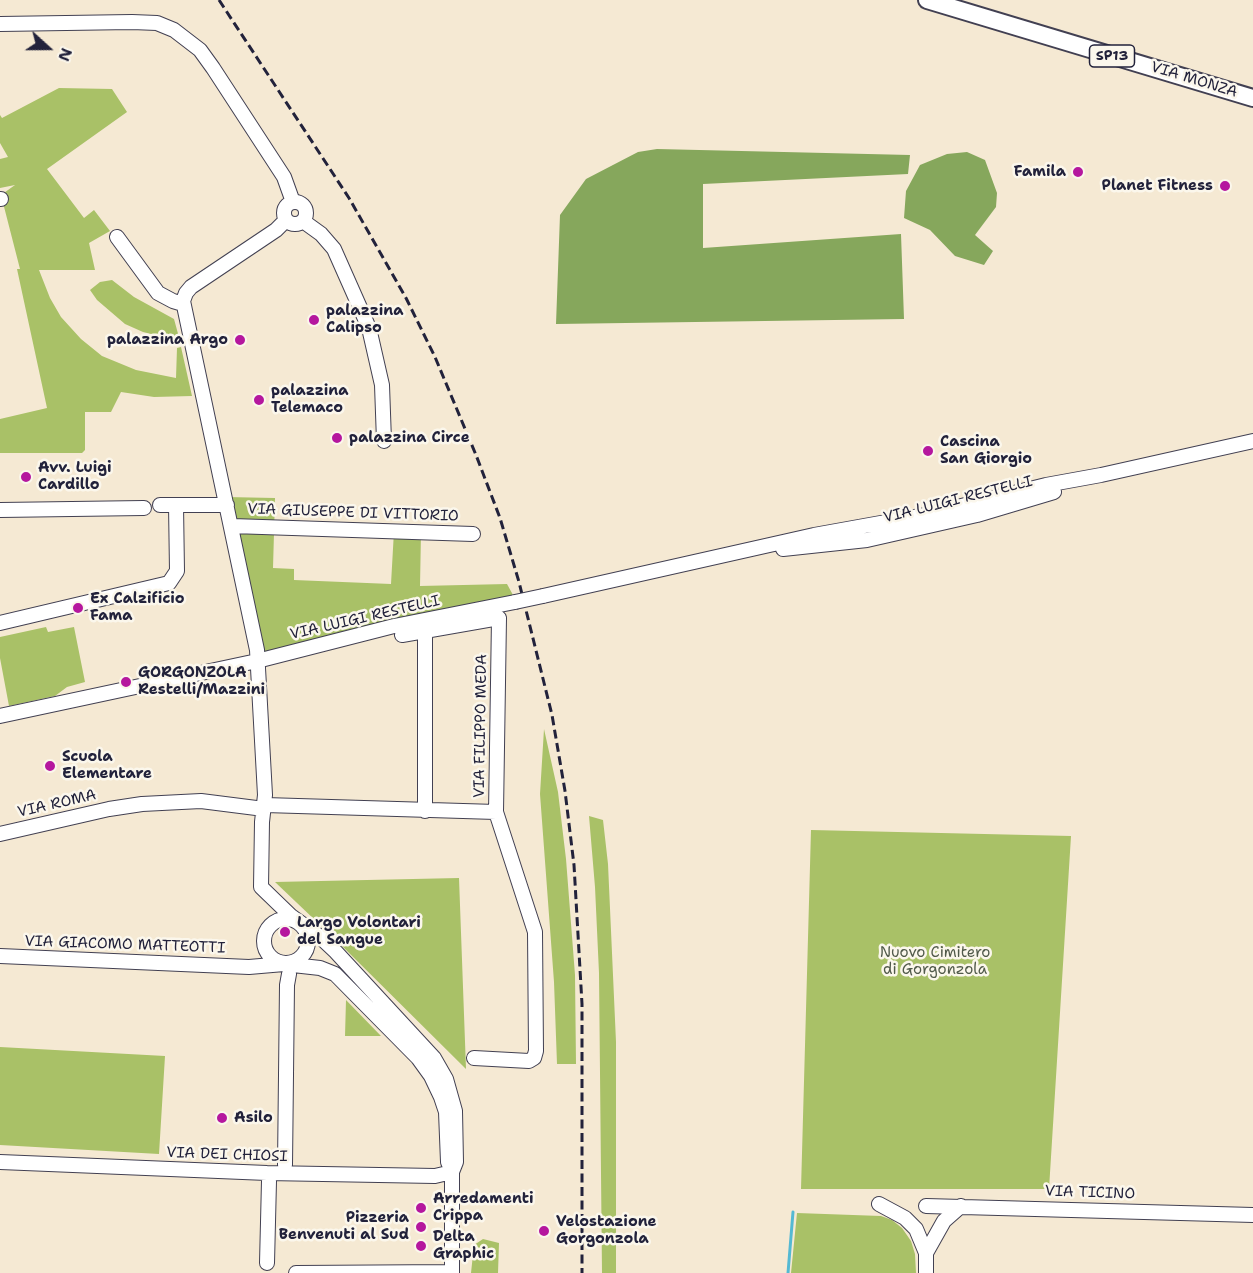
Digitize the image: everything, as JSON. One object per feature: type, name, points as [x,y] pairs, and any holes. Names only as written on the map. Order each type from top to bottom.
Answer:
[{"type":"main road","name":"VIA MONZA","points":[[927,0],[1253,98]]},
{"type":"street","points":[[0,24],[156,22],[174,30],[200,50],[213,68],[284,177],[293,202]]},
{"type":"street","points":[[286,220],[285,209],[293,202]]},
{"type":"street","points":[[286,220],[295,224],[303,221],[306,213],[304,207],[293,202]]},
{"type":"street","points":[[117,237],[158,292],[173,301],[183,303],[186,293],[194,284],[276,230],[286,220]]},
{"type":"street","points":[[303,221],[321,234],[334,249],[369,328],[382,385],[384,441]]},
{"type":"street","name":"VIA GIUSEPPE DI VITTORIO","points":[[183,303],[257,650],[264,807],[261,882],[263,890],[298,923]]},
{"type":"street","name":"VIA LUIGI RESTELLI","points":[[0,716],[257,661],[361,634],[814,535],[925,515],[1046,485],[1253,441]]},
{"type":"street","points":[[160,505],[227,505]]},
{"type":"street","points":[[0,623],[169,583],[178,569],[176,505]]},
{"type":"street","points":[[0,510],[144,508]]},
{"type":"street","name":"VIA GIUSEPPE DI VITTORIO","points":[[232,526],[473,534]]},
{"type":"street","name":"VIA FILIPPO MEDA","points":[[425,630],[499,618],[496,812],[535,932],[536,1051],[534,1058],[529,1061],[474,1058]]},
{"type":"street","points":[[425,630],[425,811]]},
{"type":"street","name":"VIA LUIGI RESTELLI","points":[[402,635],[425,630]]},
{"type":"street","name":"VIA ROMA","points":[[0,834],[116,808],[142,804],[201,801],[264,807],[496,812]]},
{"type":"street","points":[[296,1273],[452,1272],[452,1173],[456,1162],[455,1111],[449,1087],[439,1065],[426,1047],[336,952],[319,936],[291,919],[279,920],[271,925],[265,934],[264,946],[267,954],[286,969],[310,967],[328,970],[339,978],[422,1063],[438,1089],[444,1104],[447,1121],[448,1162],[452,1173]]},
{"type":"street","points":[[286,969],[299,959],[307,948],[307,933],[298,923]]},
{"type":"street","name":"VIA GIACOMO MATTEOTTI","points":[[0,956],[286,969]]},
{"type":"street","points":[[285,1165],[286,969]]},
{"type":"street","name":"VIA DEI CHIOSI","points":[[0,1162],[267,1173],[435,1176],[452,1173]]},
{"type":"street","points":[[267,1263],[269,1181]]},
{"type":"street","points":[[879,1204],[905,1218],[919,1233]]},
{"type":"street","points":[[926,1206],[920,1218],[919,1233],[926,1253],[926,1273]]},
{"type":"street","points":[[926,1206],[937,1230]]},
{"type":"street","name":"VIA TICINO","points":[[926,1206],[1253,1215]]},
{"type":"street","points":[[926,1253],[937,1230],[961,1206]]},
{"type":"green space","points":[[59,88],[112,89],[127,112],[47,169],[84,218],[94,210],[110,231],[89,243],[95,270],[39,270],[50,298],[61,317],[81,339],[102,356],[136,370],[176,378],[177,348],[181,347],[192,396],[154,397],[121,392],[111,412],[85,412],[85,450],[82,453],[0,453],[0,419],[47,408],[17,269],[20,269],[1,195],[15,185],[0,188],[0,159],[8,157],[0,143],[0,115],[2,118]]},
{"type":"green space","points":[[657,149],[910,155],[908,174],[703,184],[703,248],[901,234],[904,319],[556,324],[560,215],[586,179],[638,152]]},
{"type":"green space","points":[[967,152],[985,160],[997,193],[996,207],[975,235],[993,251],[984,265],[955,256],[930,230],[904,218],[906,191],[920,165],[947,154]]},
{"type":"green space","points":[[112,280],[134,297],[174,319],[180,341],[143,332],[125,324],[97,300],[90,290],[100,282]]},
{"type":"green space","points":[[226,497],[275,498],[273,568],[294,569],[294,580],[391,584],[394,531],[421,532],[420,586],[507,584],[513,595],[256,660]]},
{"type":"green space","points":[[46,627],[48,632],[74,627],[85,682],[67,687],[55,696],[9,706],[0,658],[0,637]]},
{"type":"green space","points":[[544,729],[558,792],[566,859],[575,975],[576,1064],[557,1064],[554,982],[540,794]]},
{"type":"green space","points":[[589,816],[603,820],[608,864],[616,1042],[616,1273],[602,1273],[599,973]]},
{"type":"green space","name":"Nuovo Cimitero di Gorgonzola","points":[[811,830],[1071,836],[1049,1189],[801,1189]]},
{"type":"green space","points":[[459,878],[466,1069],[275,882]]},
{"type":"green space","points":[[346,1000],[381,1036],[345,1036]]},
{"type":"green space","points":[[0,1047],[165,1056],[159,1154],[0,1145]]},
{"type":"green space","points":[[797,1213],[881,1216],[892,1220],[902,1228],[911,1241],[915,1254],[916,1273],[791,1273]]},
{"type":"green space","points":[[483,1239],[499,1243],[498,1273],[471,1273],[474,1245]]},
{"type":"waterway","points":[[788,1273],[793,1212]]},
{"type":"railway","points":[[219,0],[349,198],[406,298],[435,357],[476,455],[500,518],[519,582],[552,715],[565,791],[574,865],[582,1004],[582,1273]]},
{"type":"place","name":"Famila","points":[[1078,172]]},
{"type":"place","name":"Planet Fitness","points":[[1225,186]]},
{"type":"place","name":"palazzina Calipso","points":[[314,320]]},
{"type":"place","name":"palazzina Argo","points":[[240,340]]},
{"type":"place","name":"palazzina Telemaco","points":[[259,400]]},
{"type":"place","name":"palazzina Circe","points":[[337,438]]},
{"type":"place","name":"Cascina San Giorgio","points":[[928,451]]},
{"type":"place","name":"Avv. Luigi Cardillo","points":[[26,477]]},
{"type":"place","name":"Ex Calzificio Fama","points":[[78,608]]},
{"type":"place","name":"GORGONZOLA Restelli/Mazzini","points":[[126,682]]},
{"type":"place","name":"Scuola Elementare","points":[[50,766]]},
{"type":"place","name":"Largo Volontari del Sangue","points":[[285,932]]},
{"type":"place","name":"Asilo","points":[[222,1118]]},
{"type":"place","name":"Arredamenti Crippa","points":[[421,1208]]},
{"type":"place","name":"Pizzeria Benvenuti al Sud","points":[[421,1227]]},
{"type":"place","name":"Velostazione Gorgonzola","points":[[544,1231]]},
{"type":"place","name":"Delta Graphic","points":[[421,1246]]}]
